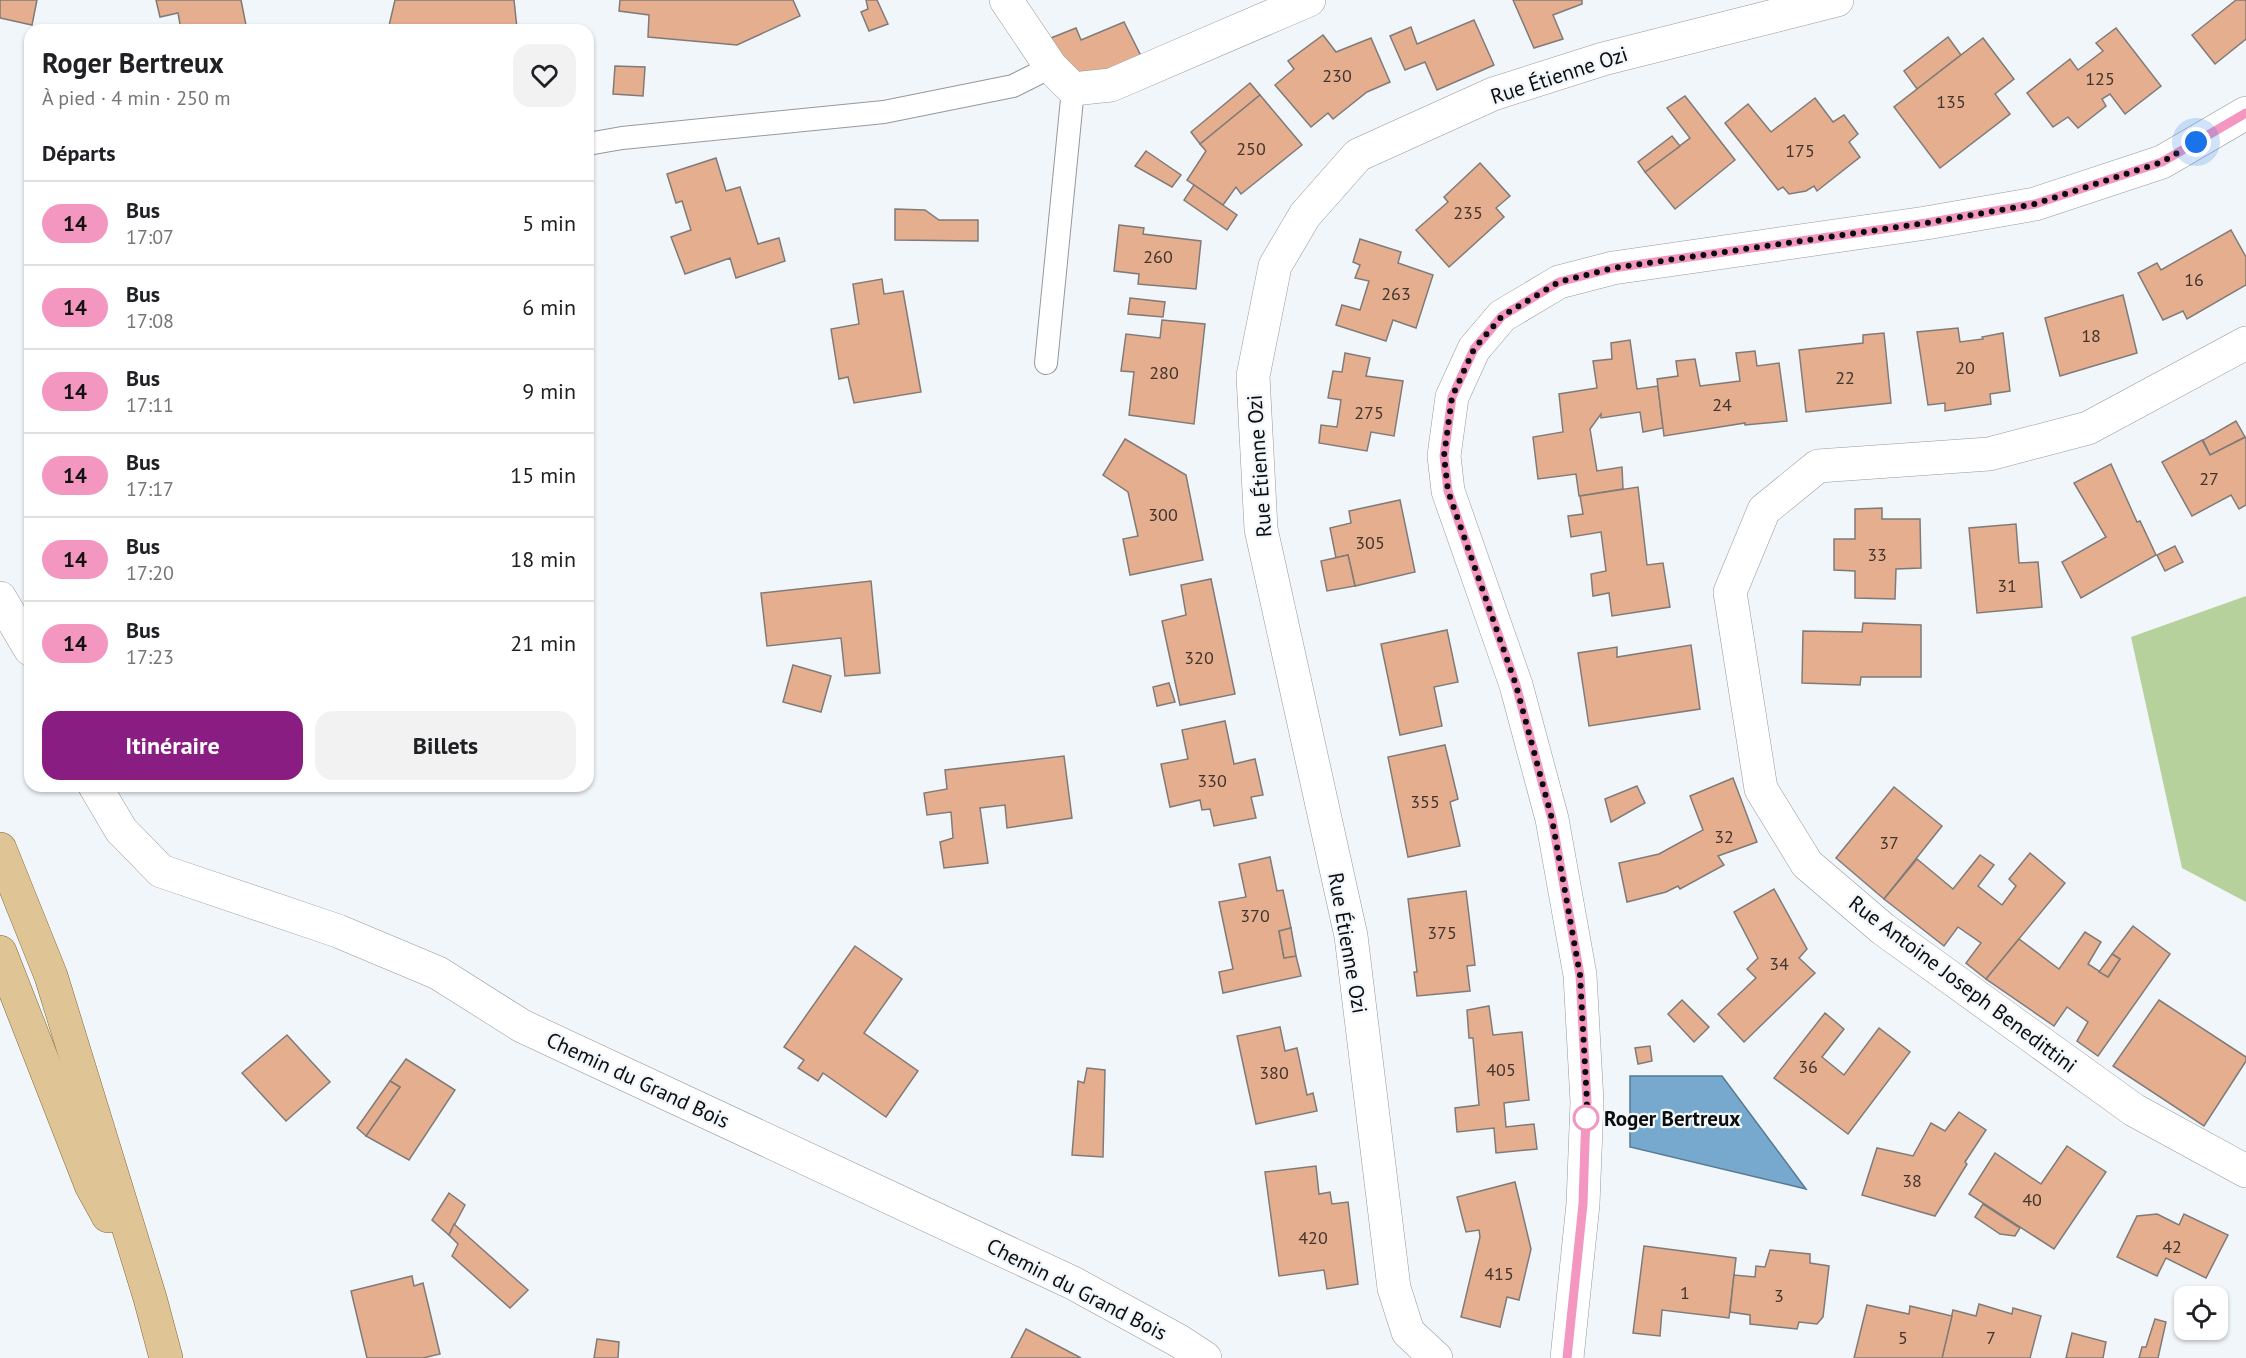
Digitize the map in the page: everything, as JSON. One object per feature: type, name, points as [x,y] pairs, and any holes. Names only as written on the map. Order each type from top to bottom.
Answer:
[{"type":"main road","points":[[0,849],[51,976],[150,1298],[166,1358]]},
{"type":"main road","points":[[0,952],[36,1038],[92,1185],[150,1298]]},
{"type":"street","points":[[1006,0],[1062,78],[1111,85],[1310,0]]},
{"type":"street","name":"Rue Étienne Ozi","points":[[1436,1358],[1408,1332],[1394,1288],[1351,936],[1261,529],[1253,376],[1275,266],[1305,215],[1358,155],[1493,94],[1592,62],[1837,0]]},
{"type":"street","points":[[1567,1358],[1583,1204],[1587,1102],[1580,975],[1552,819],[1519,695],[1448,491],[1444,456],[1452,397],[1474,349],[1502,316],[1559,282],[1613,268],[1926,223],[2035,204],[2162,162],[2246,113]]},
{"type":"street","name":"Rue Antoine Joseph Benedittini","points":[[2246,343],[2088,428],[1989,454],[1818,466],[1764,510],[1730,592],[1761,789],[1807,864],[1883,929],[2134,1110],[2246,1171]]},
{"type":"street","points":[[0,598],[24,639]]},
{"type":"street","name":"Chemin du Grand Bois","points":[[98,792],[121,830],[161,871],[338,931],[438,973],[522,1026],[1073,1283],[1179,1341],[1205,1358]]},
{"type":"lane","points":[[594,143],[622,138],[884,112],[1062,78],[1046,363]]},
{"type":"green space","points":[[2246,596],[2246,902],[2182,868],[2131,637]]},
{"type":"water","points":[[1630,1076],[1722,1076],[1806,1189],[1630,1147]]},
{"type":"building","points":[[0,0],[37,0],[32,24],[0,18]]},
{"type":"building","points":[[156,0],[241,0],[246,24],[180,24],[178,13],[160,17]]},
{"type":"building","points":[[395,0],[514,0],[517,24],[389,24]]},
{"type":"building","points":[[620,0],[793,0],[800,16],[737,45],[648,37],[649,15],[619,11]]},
{"type":"building","points":[[866,0],[877,0],[888,24],[869,31],[861,12],[868,9]]},
{"type":"building","points":[[1513,0],[1582,0],[1582,4],[1553,15],[1563,39],[1534,48]]},
{"type":"building","points":[[2236,0],[2246,0],[2246,39],[2215,64],[2192,35]]},
{"type":"building","points":[[1474,20],[1494,65],[1437,90],[1425,62],[1405,70],[1390,36],[1411,27],[1417,44]]},
{"type":"building","points":[[1124,22],[1141,56],[1095,78],[1065,68],[1051,38],[1076,28],[1081,40]]},
{"type":"building","points":[[2116,28],[2161,86],[2125,114],[2110,94],[2102,99],[2106,106],[2078,128],[2068,117],[2053,127],[2027,93],[2070,59],[2078,70],[2103,51],[2096,43]]},
{"type":"building","points":[[1323,35],[1336,52],[1371,38],[1390,82],[1367,92],[1333,119],[1328,113],[1311,127],[1275,85],[1294,69],[1288,61]]},
{"type":"building","points":[[1948,37],[1961,55],[1917,89],[1904,71]]},
{"type":"building","points":[[1983,38],[2014,79],[1995,94],[2010,114],[1940,168],[1894,107]]},
{"type":"building","points":[[615,66],[645,67],[643,96],[613,94]]},
{"type":"building","points":[[1250,83],[1260,95],[1200,144],[1191,132]]},
{"type":"building","points":[[1260,95],[1302,145],[1241,194],[1236,187],[1223,205],[1187,180],[1206,151],[1200,144]]},
{"type":"building","points":[[1685,96],[1735,160],[1675,209],[1645,172],[1690,138],[1667,108]]},
{"type":"building","points":[[1815,98],[1833,122],[1844,115],[1858,134],[1849,142],[1860,157],[1817,191],[1814,186],[1806,191],[1789,194],[1783,187],[1778,190],[1725,123],[1748,104],[1771,132]]},
{"type":"building","points":[[1672,136],[1680,146],[1645,172],[1638,162]]},
{"type":"building","points":[[1146,151],[1181,175],[1172,187],[1135,166]]},
{"type":"building","points":[[716,158],[726,191],[740,187],[758,244],[779,238],[785,261],[736,278],[730,258],[685,274],[671,237],[691,230],[682,201],[676,203],[667,174]]},
{"type":"building","points":[[1480,163],[1510,196],[1496,208],[1504,217],[1449,267],[1416,230],[1448,202],[1444,197]]},
{"type":"building","points":[[1194,185],[1237,215],[1227,230],[1184,200]]},
{"type":"building","points":[[895,209],[925,210],[939,220],[978,220],[978,241],[895,240]]},
{"type":"building","points":[[1119,225],[1144,228],[1143,234],[1201,241],[1196,289],[1138,284],[1139,274],[1114,271]]},
{"type":"building","points":[[2231,230],[2246,257],[2246,285],[2187,319],[2183,311],[2163,320],[2138,273],[2157,263],[2161,270]]},
{"type":"building","points":[[1360,239],[1401,252],[1398,263],[1433,275],[1416,328],[1393,320],[1386,341],[1336,325],[1342,305],[1360,310],[1369,281],[1355,278],[1360,265],[1353,262]]},
{"type":"building","points":[[882,279],[884,294],[903,291],[921,392],[854,403],[848,377],[839,379],[831,329],[859,324],[853,284]]},
{"type":"building","points":[[2123,295],[2137,353],[2060,376],[2045,318]]},
{"type":"building","points":[[1130,298],[1165,302],[1163,317],[1128,314]]},
{"type":"building","points":[[1162,320],[1205,324],[1194,424],[1129,415],[1134,372],[1121,371],[1126,334],[1160,338]]},
{"type":"building","points":[[1958,328],[1960,342],[2003,333],[2010,391],[1990,394],[1991,404],[1945,411],[1945,403],[1928,405],[1917,332]]},
{"type":"building","points":[[1884,333],[1891,403],[1806,412],[1799,350],[1863,343],[1863,335]]},
{"type":"building","points":[[1630,340],[1637,389],[1658,386],[1663,428],[1643,432],[1640,412],[1601,418],[1601,414],[1590,429],[1597,471],[1622,467],[1623,489],[1579,496],[1576,474],[1538,479],[1533,437],[1563,432],[1559,394],[1597,388],[1593,361],[1612,359],[1611,343]]},
{"type":"building","points":[[1755,351],[1757,366],[1779,363],[1787,421],[1745,425],[1745,423],[1664,436],[1657,379],[1678,376],[1676,361],[1695,359],[1700,386],[1740,381],[1736,353]]},
{"type":"building","points":[[1345,353],[1370,358],[1366,376],[1403,381],[1394,436],[1371,432],[1367,451],[1319,443],[1321,425],[1337,427],[1341,400],[1328,398],[1333,371],[1342,372]]},
{"type":"building","points":[[2236,421],[2245,437],[2210,455],[2203,440]]},
{"type":"building","points":[[2246,437],[2246,505],[2239,509],[2231,495],[2192,516],[2162,462],[2202,440],[2210,455]]},
{"type":"building","points":[[1125,439],[1186,475],[1203,560],[1130,575],[1123,539],[1138,536],[1128,492],[1103,475]]},
{"type":"building","points":[[2111,464],[2137,522],[2140,521],[2156,555],[2081,598],[2062,562],[2106,537],[2074,483]]},
{"type":"building","points":[[1638,487],[1647,565],[1663,563],[1670,607],[1612,616],[1609,593],[1593,596],[1591,574],[1606,571],[1601,532],[1571,537],[1568,516],[1583,514],[1580,496]]},
{"type":"building","points":[[1400,500],[1415,572],[1355,586],[1348,555],[1336,558],[1330,528],[1351,523],[1349,511]]},
{"type":"building","points":[[1882,508],[1882,519],[1920,519],[1921,568],[1896,569],[1895,599],[1855,598],[1855,571],[1834,570],[1834,539],[1855,539],[1855,509]]},
{"type":"building","points":[[2016,524],[2019,563],[2038,562],[2042,607],[1977,613],[1969,528]]},
{"type":"building","points":[[2175,546],[2183,562],[2165,571],[2157,555]]},
{"type":"building","points":[[1348,555],[1355,586],[1327,591],[1321,561]]},
{"type":"building","points":[[1211,579],[1235,694],[1180,705],[1162,621],[1186,615],[1181,585]]},
{"type":"building","points":[[871,581],[880,673],[845,676],[841,638],[767,646],[761,593]]},
{"type":"building","points":[[1863,623],[1921,625],[1921,677],[1861,677],[1860,685],[1802,683],[1803,631],[1862,632]]},
{"type":"building","points":[[1447,630],[1458,682],[1434,687],[1442,726],[1400,735],[1381,644]]},
{"type":"building","points":[[1691,645],[1700,709],[1589,726],[1578,653],[1617,647],[1617,657]]},
{"type":"building","points":[[793,665],[831,676],[821,712],[783,702]]},
{"type":"building","points":[[1169,683],[1175,702],[1157,706],[1153,687]]},
{"type":"building","points":[[1225,721],[1234,764],[1255,759],[1263,795],[1251,797],[1256,818],[1214,826],[1210,809],[1202,810],[1200,800],[1170,807],[1161,764],[1188,759],[1182,730]]},
{"type":"building","points":[[1445,745],[1458,799],[1450,802],[1460,846],[1408,857],[1388,757]]},
{"type":"building","points":[[1064,756],[1072,818],[1007,828],[1005,805],[980,808],[988,863],[944,868],[940,842],[953,838],[951,812],[927,815],[924,793],[947,789],[945,770]]},
{"type":"building","points":[[1733,778],[1757,842],[1718,856],[1724,865],[1680,889],[1678,886],[1666,892],[1627,902],[1619,863],[1659,854],[1703,830],[1690,796]]},
{"type":"building","points":[[1637,786],[1645,803],[1611,822],[1605,799]]},
{"type":"building","points":[[1894,787],[1942,826],[1884,899],[1836,858]]},
{"type":"building","points":[[2030,853],[2065,883],[1986,979],[1966,963],[1981,943],[1958,927],[1944,946],[1884,899],[1917,859],[1953,889],[1980,855],[1994,865],[1978,886],[2002,905],[2016,886],[2009,879]]},
{"type":"building","points":[[1270,857],[1277,891],[1283,890],[1291,928],[1279,931],[1284,958],[1296,956],[1301,976],[1223,993],[1219,972],[1233,969],[1219,902],[1246,897],[1239,864]]},
{"type":"building","points":[[1774,889],[1807,949],[1799,958],[1815,973],[1744,1042],[1718,1014],[1756,978],[1747,969],[1758,958],[1734,912]]},
{"type":"building","points":[[1466,891],[1475,965],[1467,966],[1470,991],[1417,996],[1414,972],[1417,972],[1408,899]]},
{"type":"building","points":[[2133,926],[2170,954],[2098,1056],[2077,1041],[2088,1022],[2067,1007],[2054,1026],[1986,979],[2019,939],[2059,969],[2085,932],[2101,942],[2088,964],[2108,977],[2120,959],[2112,954]]},
{"type":"building","points":[[1291,928],[1296,956],[1284,958],[1279,931]]},
{"type":"building","points":[[855,946],[902,979],[864,1033],[918,1071],[886,1117],[823,1073],[818,1081],[798,1068],[804,1060],[784,1047]]},
{"type":"building","points":[[2112,954],[2120,959],[2108,977],[2099,972]]},
{"type":"building","points":[[1682,1000],[1709,1027],[1694,1042],[1668,1014]]},
{"type":"building","points":[[2159,1000],[2246,1057],[2246,1061],[2204,1126],[2113,1066]]},
{"type":"building","points":[[1489,1006],[1493,1035],[1522,1032],[1529,1100],[1504,1103],[1506,1127],[1534,1124],[1537,1149],[1496,1153],[1494,1128],[1457,1132],[1455,1108],[1479,1105],[1473,1038],[1469,1038],[1467,1010]]},
{"type":"building","points":[[1825,1013],[1844,1029],[1822,1057],[1844,1075],[1879,1028],[1910,1052],[1848,1134],[1774,1078]]},
{"type":"building","points":[[1280,1027],[1285,1051],[1297,1048],[1307,1095],[1313,1093],[1317,1111],[1256,1124],[1237,1036]]},
{"type":"building","points":[[287,1035],[330,1082],[286,1121],[242,1073]]},
{"type":"building","points":[[1650,1046],[1652,1061],[1638,1064],[1635,1048]]},
{"type":"building","points":[[406,1059],[455,1090],[409,1160],[366,1136],[400,1087],[390,1081]]},
{"type":"building","points":[[1087,1068],[1105,1070],[1103,1157],[1072,1155],[1078,1081],[1084,1083]]},
{"type":"building","points":[[390,1081],[400,1087],[366,1136],[357,1128]]},
{"type":"building","points":[[1959,1112],[1986,1130],[1935,1216],[1862,1195],[1877,1148],[1913,1156],[1931,1123],[1945,1131]]},
{"type":"building","points":[[2067,1146],[2106,1172],[2054,1249],[1969,1194],[1995,1153],[2041,1184]]},
{"type":"building","points":[[1316,1166],[1319,1194],[1330,1192],[1332,1204],[1348,1202],[1358,1284],[1327,1289],[1324,1270],[1279,1276],[1265,1172]]},
{"type":"building","points":[[1515,1182],[1531,1249],[1519,1300],[1507,1297],[1500,1327],[1461,1317],[1480,1237],[1479,1230],[1466,1232],[1457,1197]]},
{"type":"building","points":[[449,1193],[465,1205],[449,1235],[432,1220]]},
{"type":"building","points":[[1983,1204],[2020,1228],[2015,1236],[2000,1234],[1975,1217]]},
{"type":"building","points":[[2157,1214],[2179,1225],[2184,1214],[2228,1235],[2206,1278],[2166,1258],[2157,1276],[2117,1257],[2137,1216]]},
{"type":"building","points":[[454,1224],[528,1290],[510,1308],[452,1256],[458,1244],[449,1235]]},
{"type":"building","points":[[1644,1246],[1736,1258],[1729,1318],[1662,1310],[1660,1336],[1633,1333]]},
{"type":"building","points":[[1770,1250],[1810,1254],[1810,1263],[1829,1266],[1823,1317],[1817,1324],[1799,1322],[1797,1329],[1750,1324],[1750,1315],[1730,1312],[1734,1275],[1755,1277],[1756,1266],[1765,1267]]},
{"type":"building","points":[[412,1276],[414,1286],[423,1283],[440,1354],[423,1358],[367,1358],[351,1291]]},
{"type":"building","points":[[1979,1304],[2012,1314],[2013,1308],[2041,1316],[2030,1358],[1942,1358],[1953,1310],[1976,1316]]},
{"type":"building","points":[[1867,1305],[1909,1314],[1910,1306],[1952,1316],[1942,1358],[1854,1358]]},
{"type":"building","points":[[2155,1319],[2166,1322],[2158,1358],[2139,1358],[2142,1347],[2146,1347]]},
{"type":"building","points":[[1026,1329],[1081,1358],[1011,1358]]},
{"type":"building","points":[[2072,1333],[2106,1342],[2103,1358],[2066,1358]]},
{"type":"building","points":[[597,1339],[619,1342],[618,1358],[594,1358]]},
{"type":"bus line","name":"14","points":[[1567,1358],[1583,1204],[1587,1102],[1580,975],[1552,819],[1516,685],[1448,491],[1444,456],[1452,397],[1474,349],[1502,316],[1559,282],[1613,268],[1926,223],[2035,204],[2162,162],[2246,113]]},
{"type":"place","name":"Roger Bertreux","points":[[1586,1118]]},
{"type":"route","points":[[1586,1118],[1586,1122],[1587,1102],[1580,975],[1552,819],[1516,685],[1448,491],[1444,456],[1452,397],[1474,349],[1502,316],[1559,282],[1613,268],[1926,223],[2035,204],[2162,162],[2196,142]]}]
